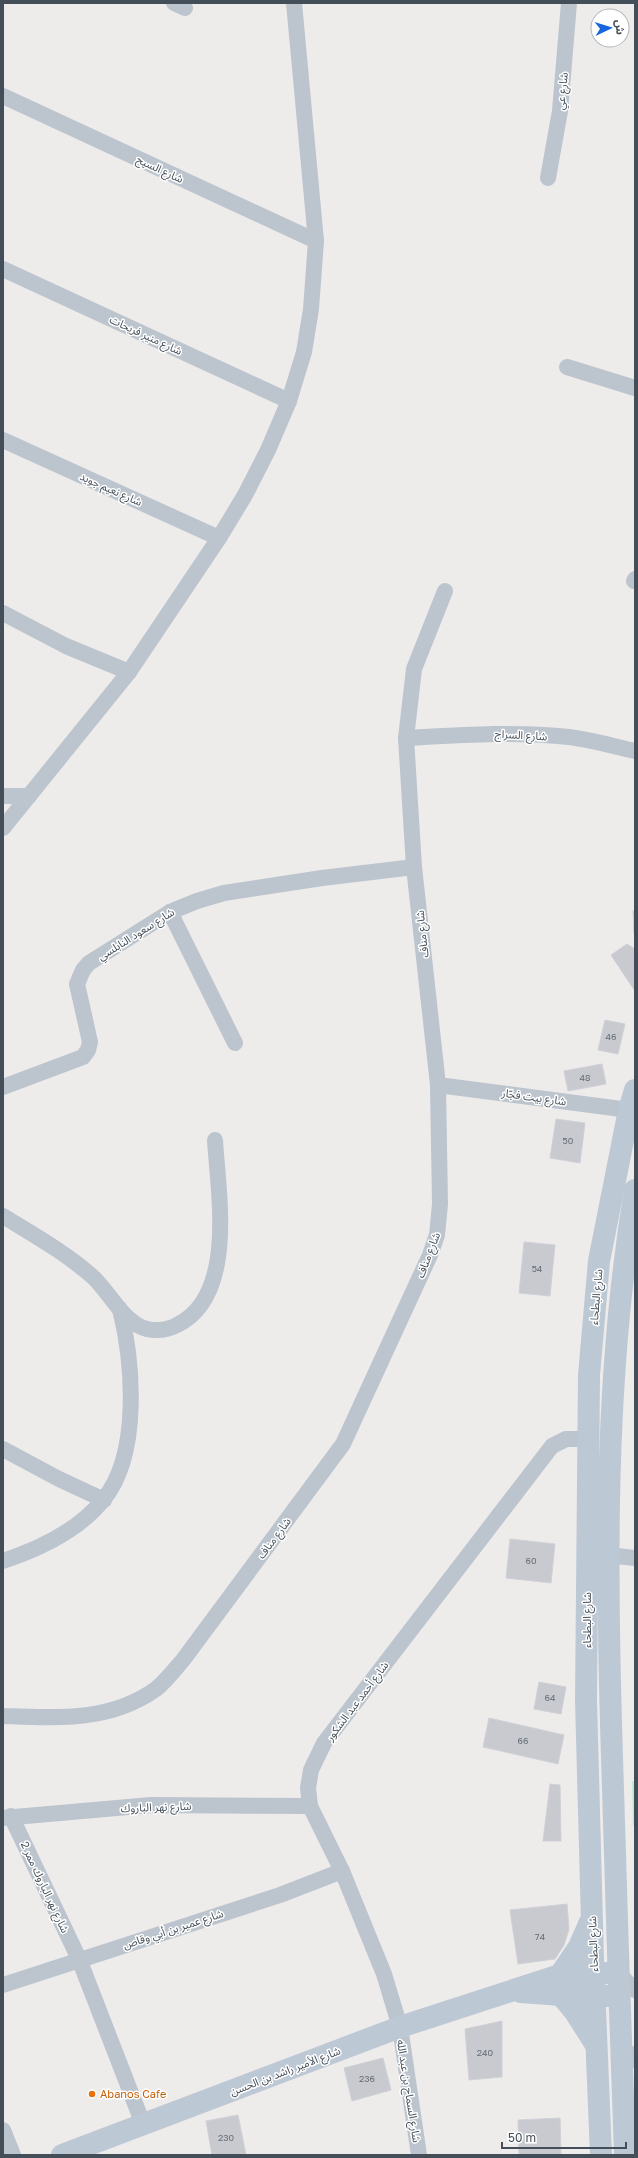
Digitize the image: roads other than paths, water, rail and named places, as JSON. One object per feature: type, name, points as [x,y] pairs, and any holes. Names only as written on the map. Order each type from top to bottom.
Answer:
[{"type":"street","points":[[3,828],[129,672],[219,538],[246,495],[268,450],[289,401],[304,352],[311,309],[316,241],[294,3]]},
{"type":"street","name":"شارع عي","points":[[548,178],[560,111],[569,3]]},
{"type":"street","name":"شارع السيح","points":[[3,96],[316,241]]},
{"type":"street","name":"شارع منير فريحات","points":[[3,269],[289,401]]},
{"type":"street","points":[[567,367],[635,388]]},
{"type":"street","name":"شارع نعيم جويد","points":[[3,440],[219,538]]},
{"type":"street","name":"شارع مناف","points":[[3,1716],[48,1718],[103,1714],[123,1706],[156,1688],[183,1660],[343,1444],[430,1255],[437,1235],[440,1204],[438,1084],[414,867],[406,738],[414,669],[445,591]]},
{"type":"street","points":[[3,613],[66,646],[129,672]]},
{"type":"street","name":"شارع السراج","points":[[406,738],[490,733],[568,737],[604,742],[635,751]]},
{"type":"street","points":[[3,796],[29,796]]},
{"type":"street","name":"شارع سعود النابلسي","points":[[3,1087],[83,1057],[88,1050],[90,1042],[77,984],[83,970],[89,964],[170,912],[197,901],[224,893],[322,878],[414,867]]},
{"type":"street","points":[[170,912],[235,1043]]},
{"type":"street","name":"شارع بيت فجّار","points":[[438,1084],[632,1100]]},
{"type":"street","name":"شارع البطحاء","points":[[601,2155],[598,2048],[594,1996],[586,1700],[588,1439],[590,1375],[599,1261],[632,1100]]},
{"type":"street","points":[[3,1216],[68,1256],[96,1280],[139,1326],[151,1329],[166,1329],[184,1322],[191,1316],[207,1293],[213,1281],[220,1253],[215,1140]]},
{"type":"street","name":"شارع البطحاء","points":[[625,2155],[628,2061],[627,1993],[618,1973],[607,1555],[613,1391],[618,1309],[635,1190]]},
{"type":"street","points":[[3,1561],[52,1539],[82,1520],[104,1500],[112,1488],[123,1460],[131,1403],[130,1359],[120,1307]]},
{"type":"street","name":"شارع أحمد عبد الشكور","points":[[400,2027],[384,1974],[342,1872],[310,1806],[308,1788],[311,1770],[324,1743],[552,1446],[566,1439],[588,1439]]},
{"type":"street","points":[[3,1449],[59,1479],[104,1500]]},
{"type":"street","points":[[607,1555],[635,1558]]},
{"type":"street","name":"شارع نهر الباروك","points":[[7,1817],[151,1805],[310,1806]]},
{"type":"street","name":"شارع نهر الباروك ممر 2","points":[[7,1817],[79,1959],[143,2124]]},
{"type":"street","name":"شارع عمير بن أبي وقاص","points":[[3,1985],[79,1959],[280,1895],[342,1872]]},
{"type":"street","points":[[592,1917],[560,1985],[598,2048]]},
{"type":"street","name":"شارع الأمير راشد بن الحسن","points":[[62,2155],[400,2027],[510,1991],[560,1985],[594,1973],[618,1973]]},
{"type":"street","name":"شارع الأمير راشد بن الحسن","points":[[560,1985],[594,1996],[627,1993]]},
{"type":"street","name":"شارع السماح بن عبد الله","points":[[400,2027],[419,2155]]},
{"type":"street","points":[[3,2130],[13,2155]]},
{"type":"place","name":"Abanos Cafe","points":[[92,2094]]}]
